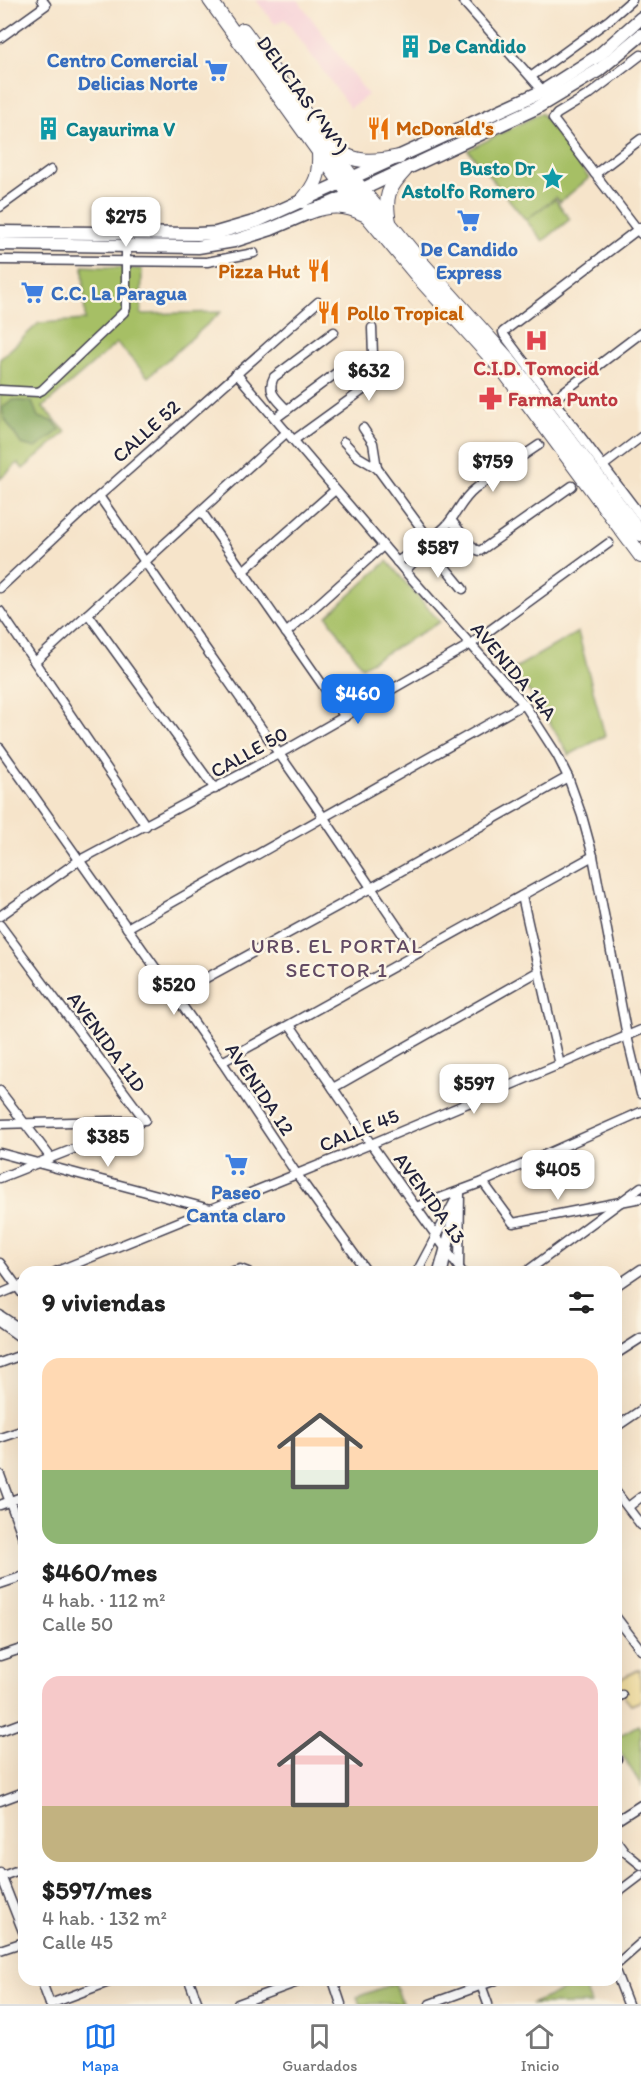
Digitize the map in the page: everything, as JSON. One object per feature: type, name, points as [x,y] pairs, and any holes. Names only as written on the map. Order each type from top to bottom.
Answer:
[{"type":"main road","name":"DELICIAS (^W^)","points":[[210,0],[325,148]]},
{"type":"main road","name":"DELICIAS (^W^)","points":[[220,0],[352,187]]},
{"type":"main road","points":[[0,232],[216,233],[305,207],[402,163],[543,91],[598,56],[641,18]]},
{"type":"main road","points":[[305,207],[318,177],[325,148],[362,162],[402,163],[536,108],[599,70],[641,35]]},
{"type":"main road","points":[[389,224],[386,209],[388,192],[402,163]]},
{"type":"main road","points":[[352,187],[367,216],[420,279],[496,362],[544,406],[641,556]]},
{"type":"main road","points":[[352,187],[389,224],[507,358],[641,534]]},
{"type":"main road","points":[[0,244],[198,247],[221,244],[271,229],[305,207],[345,206],[367,216]]},
{"type":"street","points":[[462,0],[543,91],[536,108]]},
{"type":"street","points":[[532,76],[609,20],[632,0]]},
{"type":"street","points":[[0,38],[47,2]]},
{"type":"street","points":[[641,55],[590,94],[554,116],[554,121],[640,230],[503,330],[544,406],[603,466],[641,516]]},
{"type":"street","points":[[595,174],[641,139]]},
{"type":"street","points":[[0,207],[51,170]]},
{"type":"street","points":[[0,390],[38,392],[42,390],[124,312],[126,308],[126,245]]},
{"type":"street","points":[[0,260],[207,262],[254,253]]},
{"type":"street","name":"CALLE 52","points":[[0,588],[99,496],[318,302]]},
{"type":"street","points":[[294,440],[374,382],[372,328]]},
{"type":"street","points":[[286,410],[271,392],[270,384],[274,377],[334,332]]},
{"type":"street","points":[[544,406],[641,333]]},
{"type":"street","points":[[276,418],[351,362]]},
{"type":"street","name":"AVENIDA 14A","points":[[236,373],[383,546],[524,704],[557,755],[568,777],[582,816],[593,856],[627,1036],[641,1094]]},
{"type":"street","points":[[363,428],[373,443],[377,468],[427,543],[463,589]]},
{"type":"street","points":[[35,662],[287,432]]},
{"type":"street","points":[[603,466],[641,437]]},
{"type":"street","points":[[344,442],[357,456],[377,468]]},
{"type":"street","points":[[398,562],[427,543],[451,520],[473,490],[539,445]]},
{"type":"street","points":[[451,520],[474,549],[480,552],[572,486]]},
{"type":"street","points":[[242,572],[335,490]]},
{"type":"street","points":[[99,496],[416,954]]},
{"type":"street","points":[[201,511],[345,717]]},
{"type":"street","points":[[405,571],[423,552],[427,543]]},
{"type":"street","name":"CALLE 50","points":[[0,916],[78,861],[215,789],[471,644],[609,543]]},
{"type":"street","points":[[286,633],[383,546]]},
{"type":"street","points":[[0,612],[146,826]]},
{"type":"street","points":[[88,614],[215,789]]},
{"type":"street","points":[[126,928],[524,704]]},
{"type":"street","name":"AVENIDA 12","points":[[0,748],[363,1266]]},
{"type":"street","points":[[175,995],[568,777]]},
{"type":"street","points":[[222,1062],[593,856]]},
{"type":"street","points":[[522,896],[560,1065]]},
{"type":"street","name":"AVENIDA 11D","points":[[0,925],[145,1120]]},
{"type":"street","points":[[333,1088],[539,971]]},
{"type":"street","name":"AVENIDA 13","points":[[290,1025],[456,1266]]},
{"type":"street","name":"CALLE 45","points":[[70,1266],[371,1144],[641,1030]]},
{"type":"street","points":[[0,1091],[51,1158]]},
{"type":"street","points":[[416,1207],[483,1182],[641,1112]]},
{"type":"street","points":[[0,1179],[145,1120]]},
{"type":"street","name":"AVENIDA 11D","points":[[0,1124],[145,1120]]},
{"type":"street","points":[[0,1153],[210,1209]]},
{"type":"street","points":[[483,1182],[513,1223],[641,1198]]},
{"type":"street","points":[[534,1266],[641,1187]]},
{"type":"street","points":[[420,1266],[460,1191]]},
{"type":"street","points":[[440,1266],[460,1191]]},
{"type":"street","points":[[444,1266],[460,1191]]},
{"type":"street","points":[[460,1191],[460,1266]]},
{"type":"street","points":[[0,1263],[18,1283]]},
{"type":"street","points":[[622,1282],[641,1269]]},
{"type":"street","points":[[0,1271],[18,1277]]},
{"type":"street","points":[[0,1294],[18,1287]]},
{"type":"street","points":[[0,1315],[18,1327]]},
{"type":"street","points":[[0,1323],[18,1336]]},
{"type":"street","points":[[622,1350],[641,1338]]},
{"type":"street","points":[[0,1363],[18,1356]]},
{"type":"street","points":[[622,1423],[641,1410]]},
{"type":"street","points":[[0,1438],[18,1432]]},
{"type":"street","points":[[0,1475],[18,1524]]},
{"type":"street","points":[[628,1507],[641,1497]]},
{"type":"street","points":[[0,1505],[18,1499]]},
{"type":"street","points":[[622,1500],[641,1526]]},
{"type":"street","points":[[0,1584],[18,1578]]},
{"type":"street","points":[[622,1625],[641,1650]]},
{"type":"street","points":[[0,1656],[18,1650]]},
{"type":"street","points":[[0,1731],[18,1724]]},
{"type":"street","points":[[0,1801],[18,1794]]},
{"type":"street","points":[[622,1817],[641,1805]]},
{"type":"street","points":[[622,1848],[641,1865]]},
{"type":"street","points":[[18,1870],[0,1876],[18,1920]]},
{"type":"street","points":[[622,1889],[641,1875]]},
{"type":"street","points":[[0,1950],[18,1943]]},
{"type":"street","points":[[622,1960],[641,1943]]},
{"type":"street","points":[[43,1986],[50,2004],[98,1986]]},
{"type":"street","points":[[191,1986],[198,2004]]},
{"type":"street","points":[[237,2004],[286,1986]]},
{"type":"street","points":[[335,1986],[342,2004]]},
{"type":"street","points":[[430,2004],[474,1986]]},
{"type":"street","points":[[482,1986],[488,2004]]},
{"type":"street","points":[[621,1986],[628,2004]]},
{"type":"shaded area","points":[[256,0],[298,0],[368,95],[350,108],[285,19],[275,24]]},
{"type":"green space","points":[[541,113],[589,178],[560,202],[556,197],[527,219],[555,199],[570,219],[543,241],[468,150]]},
{"type":"green space","points":[[83,266],[142,269],[141,314],[221,312],[148,377],[117,343],[43,407],[66,432],[23,469],[18,463],[0,479],[0,359],[39,323],[85,320]]},
{"type":"green space","points":[[13,400],[32,402],[38,417],[54,422],[60,430],[36,448],[21,444],[4,418],[2,408]]},
{"type":"green space","points":[[387,561],[440,622],[362,667],[327,616]]},
{"type":"green space","points":[[578,632],[605,736],[569,755],[535,698],[510,671]]},
{"type":"green space","points":[[638,1725],[641,1730],[641,1785],[622,1755],[622,1734]]},
{"type":"green space","points":[[387,1986],[396,1986],[402,2003],[360,2004],[357,1997]]},
{"type":"green space","points":[[574,1986],[584,1986],[591,2004],[531,2004]]},
{"type":"sand","points":[[640,1669],[641,1701],[631,1705],[622,1694],[622,1678]]},
{"type":"place","name":"De Candido","points":[[410,46]]},
{"type":"place","name":"Centro Comercial Delicias Norte","points":[[216,71]]},
{"type":"place","name":"McDonald's","points":[[378,128]]},
{"type":"place","name":"Cayaurima V","points":[[48,129]]},
{"type":"place","name":"Busto Dr Astolfo Romero","points":[[553,179]]},
{"type":"place","name":"De Candido Express","points":[[469,221]]},
{"type":"place","name":"Pizza Hut","points":[[318,271]]},
{"type":"place","name":"C.C. La Paragua","points":[[33,293]]},
{"type":"place","name":"Pollo Tropical","points":[[329,313]]},
{"type":"place","name":"C.I.D. Tomocid","points":[[536,341]]},
{"type":"place","name":"Farma Punto","points":[[490,399]]},
{"type":"place","name":"Paseo Canta claro","points":[[236,1165]]},
{"type":"district","name":"URB. EL PORTAL SECTOR 1","points":[[337,957]]}]
